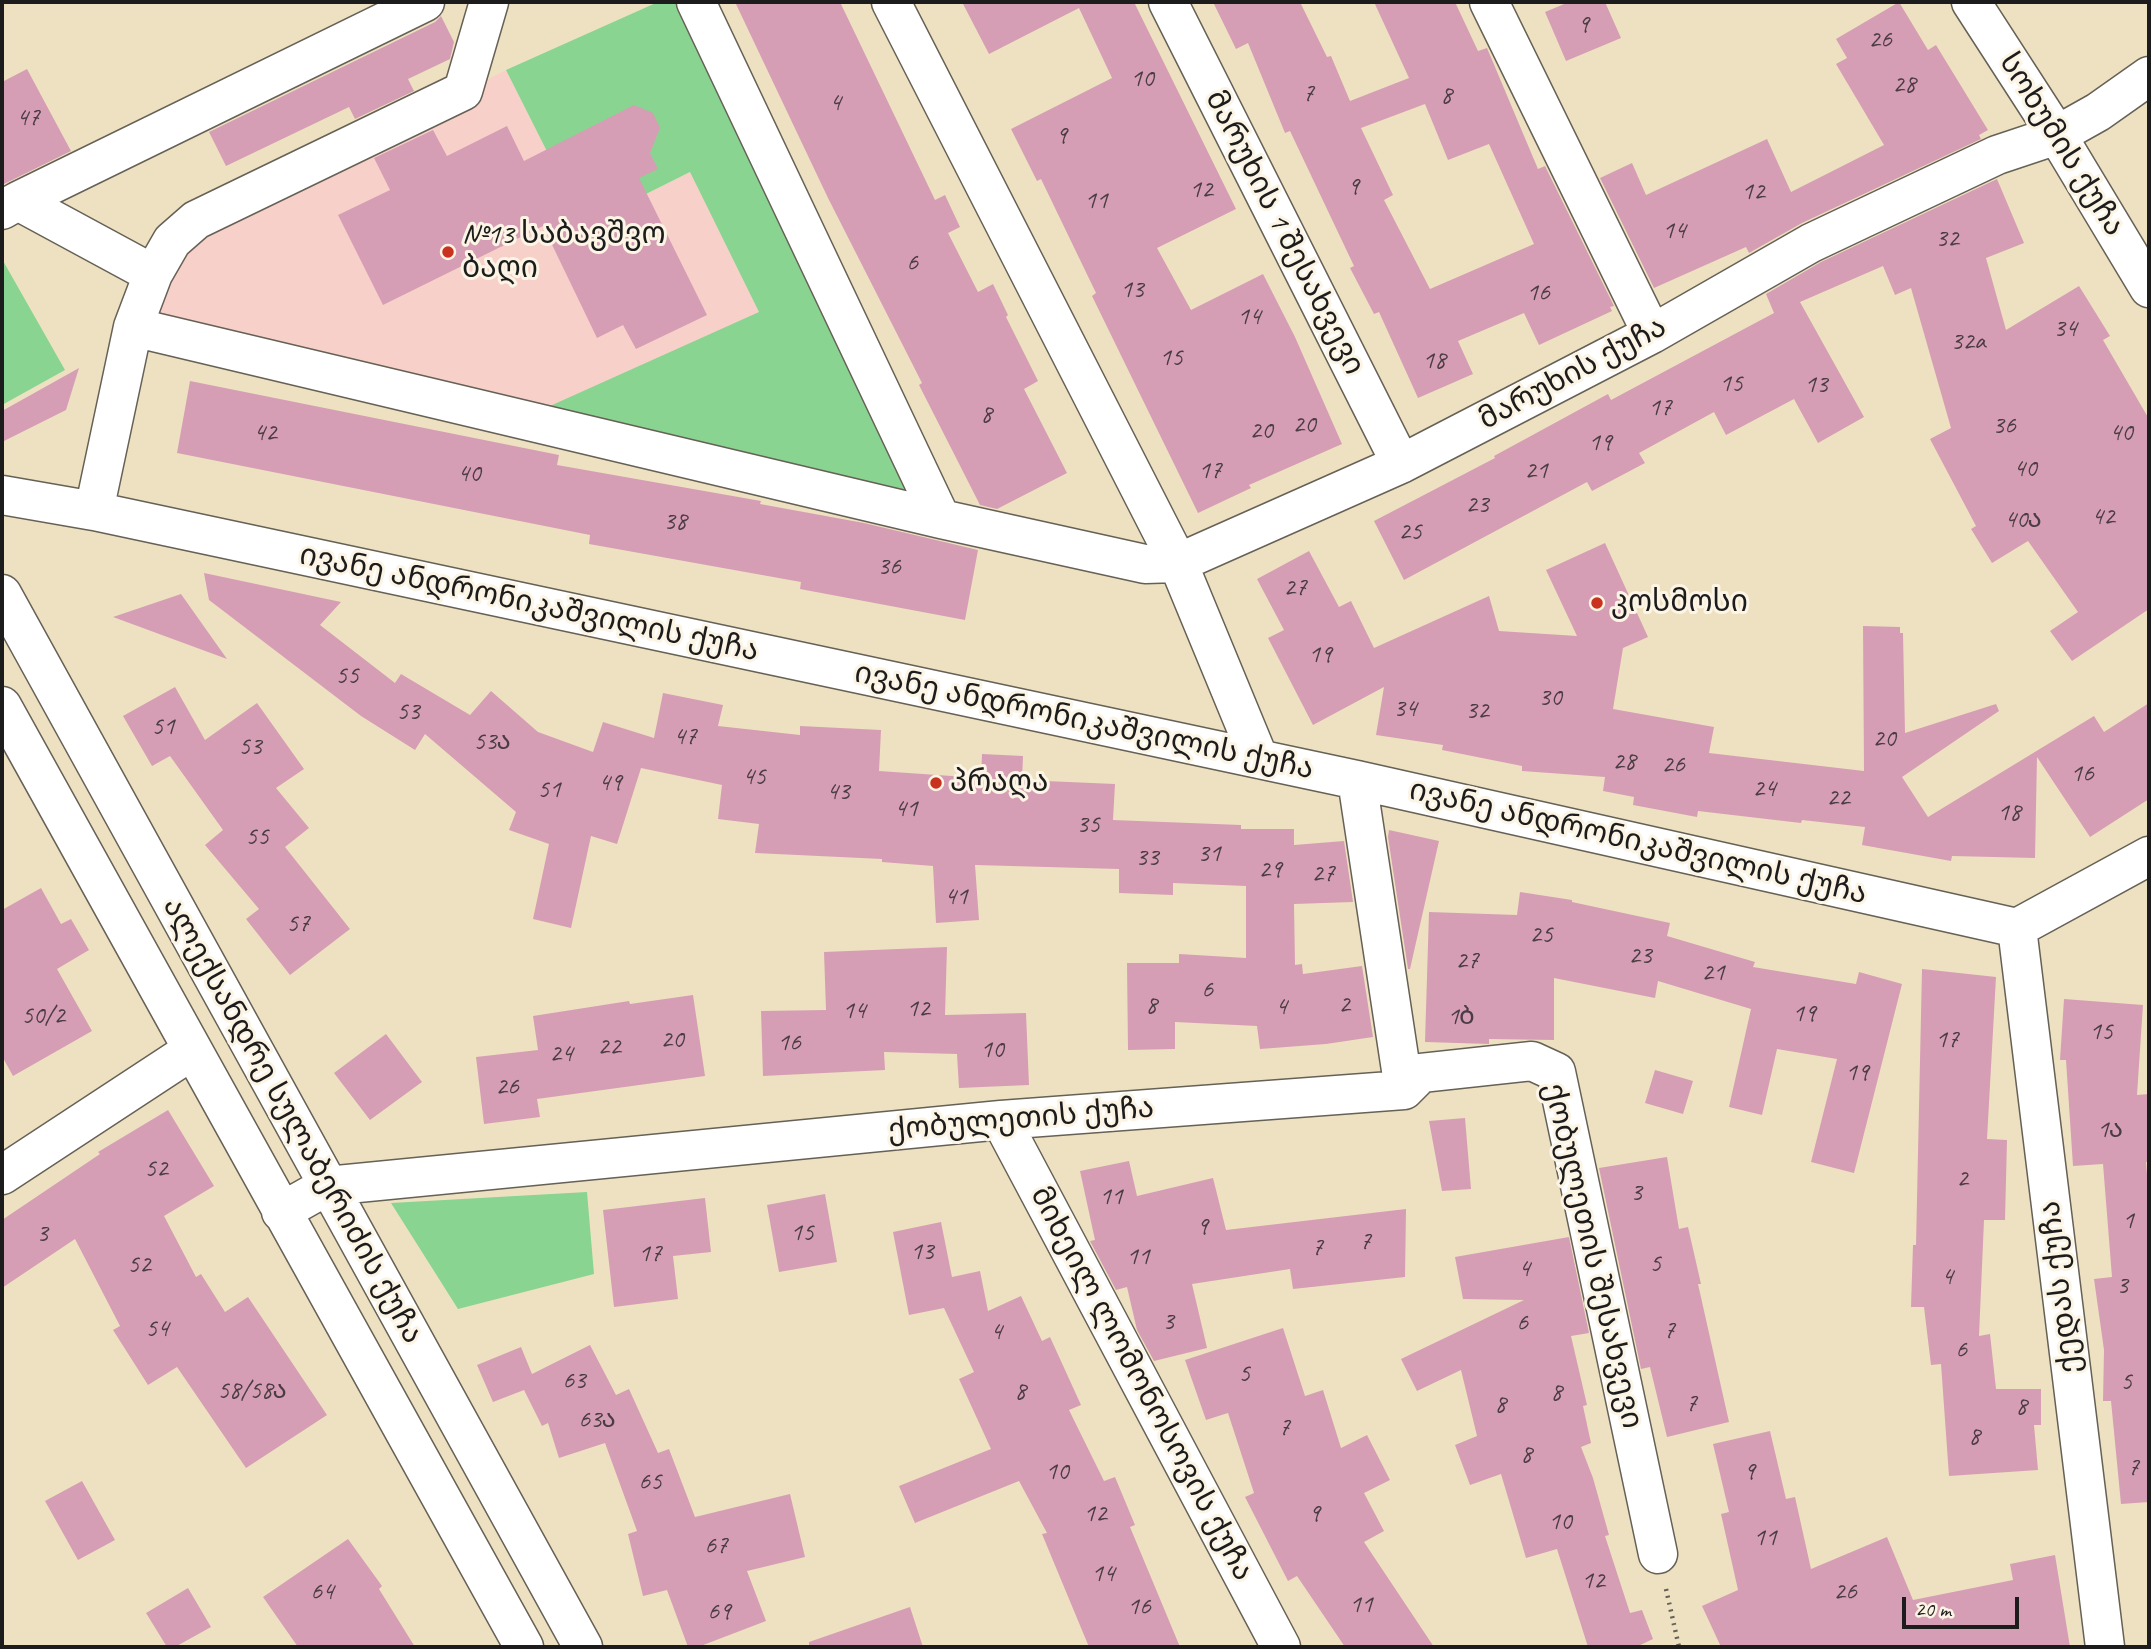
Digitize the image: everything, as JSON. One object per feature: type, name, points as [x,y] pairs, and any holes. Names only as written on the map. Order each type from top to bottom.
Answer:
[{"type":"street","points":[[10,206],[425,2]]},
{"type":"street","points":[[94,511],[133,327],[153,274],[172,241],[196,220],[463,90],[489,2]]},
{"type":"street","points":[[696,2],[941,519]]},
{"type":"street","points":[[891,2],[1178,564],[1259,760]]},
{"type":"street","name":"მარუხის 1 შესახვევი","points":[[1168,2],[1401,464]]},
{"type":"street","points":[[1489,2],[1652,334]]},
{"type":"street","name":"სოხუმის ქუჩა","points":[[1971,2],[2057,135],[2149,288]]},
{"type":"street","name":"მარუხის ქუჩა","points":[[1178,564],[1401,464],[1652,334],[1811,243],[1997,155],[2057,135],[2098,112],[2149,76]]},
{"type":"street","points":[[10,206],[153,274]]},
{"type":"street","points":[[133,327],[941,519],[1144,564],[1178,564]]},
{"type":"street","name":"ივანე ანდრონიკაშვილის ქუჩა","points":[[2,495],[94,511],[1357,780],[2017,928]]},
{"type":"street","name":"ალექსანდრე სულაბერიძის ქუჩა","points":[[2,594],[583,1647]]},
{"type":"street","name":"ალექსანდრე სულაბერიძის ქუჩა","points":[[2,706],[524,1647]]},
{"type":"street","points":[[1357,780],[1404,1090]]},
{"type":"street","points":[[2017,928],[2149,856]]},
{"type":"street","name":"ქედას ქუჩა","points":[[2017,928],[2105,1647]]},
{"type":"street","points":[[2,1175],[191,1051]]},
{"type":"street","name":"ქობულეთის შესახვევი","points":[[1404,1090],[1421,1073],[1532,1061],[1556,1072],[1658,1554]]},
{"type":"street","name":"ქობულეთის ქუჩა","points":[[327,1186],[1001,1121],[1404,1090]]},
{"type":"street","name":"მიხეილ ლომონოსოვის ქუჩა","points":[[1001,1121],[1281,1647]]},
{"type":"street","points":[[281,1212],[327,1186]]},
{"type":"path","points":[[1658,1554],[1679,1647]]},
{"type":"shaded area","name":"№13 საბავშვო ბაღი","points":[[506,70],[584,225],[690,172],[760,312],[521,419],[133,327],[172,241]]},
{"type":"green space","points":[[658,2],[696,2],[941,519],[521,419],[759,312],[690,172],[584,225],[506,70]]},
{"type":"green space","points":[[2,259],[65,370],[2,405]]},
{"type":"green space","points":[[587,1192],[594,1274],[458,1309],[391,1203]]},
{"type":"building","points":[[735,2],[840,2],[935,200],[945,195],[960,227],[948,233],[978,292],[993,284],[1008,315],[1006,317],[1038,381],[1024,389],[1067,473],[997,509],[980,505],[919,385],[922,383],[828,198]]},
{"type":"building","points":[[962,2],[1134,2],[1236,209],[1157,248],[1191,310],[1263,274],[1295,337],[1342,444],[1249,485],[1251,488],[1198,513],[1092,296],[1096,293],[1041,179],[1037,181],[1011,129],[1112,78],[1079,8],[989,54]]},
{"type":"building","points":[[1213,2],[1300,2],[1327,57],[1331,56],[1350,101],[1409,78],[1374,2],[1455,2],[1478,51],[1487,48],[1538,169],[1545,166],[1614,306],[1610,307],[1612,311],[1539,345],[1524,313],[1458,341],[1473,374],[1418,398],[1379,312],[1374,314],[1350,268],[1354,266],[1290,131],[1285,133],[1248,43],[1236,49]],"holes":[[[1425,104],[1448,160],[1489,144],[1534,244],[1430,289],[1384,200],[1393,195],[1361,128]]]},
{"type":"building","points":[[1569,2],[1605,2],[1621,38],[1566,61],[1545,12]]},
{"type":"building","points":[[1899,2],[1928,50],[1936,45],[1988,130],[1979,135],[1981,139],[1802,223],[1749,253],[1746,247],[1654,288],[1600,178],[1632,163],[1646,195],[1767,139],[1791,192],[1884,145],[1836,64],[1847,58],[1836,39]]},
{"type":"building","points":[[441,16],[454,42],[450,59],[408,79],[414,91],[355,119],[349,107],[226,166],[209,132],[435,22]]},
{"type":"building","points":[[27,69],[71,151],[2,185],[2,82]]},
{"type":"building","points":[[634,105],[653,113],[660,128],[650,153],[658,169],[639,178],[707,315],[636,349],[623,325],[597,338],[543,226],[383,305],[338,215],[390,190],[374,158],[433,130],[447,156],[507,126],[524,161]]},
{"type":"building","points":[[1997,179],[2024,243],[1986,258],[2006,330],[2079,286],[2110,336],[2103,340],[2149,419],[2149,609],[2072,661],[2050,631],[2078,612],[2028,541],[1992,563],[1971,529],[1976,526],[1930,439],[1951,428],[1911,288],[1895,295],[1883,266],[1800,302],[1864,417],[1818,443],[1794,399],[1726,435],[1714,412],[1639,453],[1645,463],[1592,491],[1587,482],[1404,580],[1374,521],[1495,458],[1494,456],[1608,394],[1611,400],[1774,313],[1766,294],[1821,262]]},
{"type":"building","points":[[79,368],[66,410],[2,442],[2,411]]},
{"type":"building","points":[[190,381],[559,455],[557,465],[761,501],[760,504],[864,523],[978,550],[965,620],[800,589],[801,582],[589,544],[590,535],[177,453]]},
{"type":"building","points":[[1605,543],[1648,637],[1623,648],[1613,709],[1714,727],[1709,753],[1864,771],[1863,626],[1900,627],[1900,633],[1903,633],[1905,733],[1996,704],[1999,711],[1902,777],[1928,817],[2094,716],[2104,732],[2149,703],[2149,799],[2090,837],[2037,757],[2035,858],[1952,856],[1951,861],[1862,845],[1865,827],[1802,820],[1801,823],[1698,811],[1697,817],[1633,805],[1634,797],[1603,791],[1605,777],[1522,771],[1522,766],[1442,750],[1443,745],[1376,735],[1384,687],[1313,725],[1268,638],[1284,630],[1257,579],[1309,551],[1339,607],[1351,601],[1374,648],[1489,596],[1499,631],[1577,636],[1546,570]]},
{"type":"building","points":[[204,573],[341,602],[320,625],[395,683],[401,674],[470,715],[491,691],[538,732],[593,752],[603,722],[654,738],[663,693],[723,705],[718,726],[800,735],[800,726],[881,730],[879,771],[981,778],[982,754],[1023,756],[1022,780],[1115,784],[1113,820],[1241,825],[1241,829],[1294,829],[1294,845],[1344,841],[1353,902],[1294,904],[1295,965],[1302,964],[1303,974],[1362,966],[1373,1037],[1260,1049],[1257,1026],[1175,1022],[1175,1049],[1128,1050],[1127,963],[1179,963],[1179,954],[1246,958],[1246,886],[1173,883],[1173,895],[1119,893],[1119,869],[975,865],[979,920],[936,923],[933,866],[882,862],[882,859],[755,853],[759,824],[718,819],[722,785],[641,768],[617,844],[591,836],[571,928],[533,919],[549,844],[509,830],[516,812],[425,734],[415,750],[361,716],[209,600]]},
{"type":"building","points":[[181,594],[227,659],[113,617]]},
{"type":"building","points":[[175,687],[205,740],[257,703],[304,769],[276,788],[309,828],[285,847],[350,929],[290,975],[246,919],[259,909],[205,845],[223,830],[170,756],[152,766],[123,716]]},
{"type":"building","points":[[1389,830],[1439,841],[1410,969],[1388,837]]},
{"type":"building","points":[[41,888],[61,924],[71,919],[89,950],[57,969],[92,1031],[13,1076],[2,1056],[2,910]]},
{"type":"building","points":[[1520,892],[1572,900],[1670,923],[1667,936],[1755,962],[1753,967],[1856,984],[1859,972],[1902,984],[1854,1173],[1811,1162],[1837,1059],[1777,1049],[1762,1115],[1729,1107],[1751,1009],[1658,981],[1655,998],[1554,978],[1554,1040],[1489,1039],[1489,1044],[1425,1042],[1429,912],[1517,915]]},
{"type":"building","points":[[947,947],[945,1015],[1026,1013],[1029,1085],[959,1088],[957,1054],[884,1052],[885,1070],[763,1076],[761,1011],[826,1010],[824,952]]},
{"type":"building","points":[[1922,969],[1996,977],[1987,1139],[2007,1140],[2005,1220],[1984,1220],[1979,1336],[1990,1334],[1996,1389],[2041,1389],[2041,1425],[2034,1425],[2038,1470],[1949,1476],[1941,1364],[1931,1365],[1924,1307],[1911,1307],[1913,1245],[1916,1245]]},
{"type":"building","points":[[693,995],[705,1076],[537,1099],[540,1117],[484,1124],[476,1057],[538,1050],[533,1016],[629,1001],[630,1004]]},
{"type":"building","points":[[2064,999],[2143,1005],[2137,1095],[2149,1094],[2149,1162],[2146,1162],[2149,1197],[2149,1502],[2121,1504],[2111,1401],[2103,1401],[2104,1350],[2094,1279],[2112,1277],[2103,1164],[2073,1166],[2066,1060],[2060,1060]]},
{"type":"building","points":[[386,1034],[422,1082],[370,1120],[334,1073]]},
{"type":"building","points":[[1655,1070],[1693,1081],[1683,1114],[1645,1103]]},
{"type":"building","points":[[168,1110],[214,1186],[164,1216],[196,1277],[201,1274],[225,1312],[248,1297],[327,1415],[246,1468],[177,1367],[148,1385],[113,1330],[120,1326],[75,1239],[2,1288],[2,1220],[100,1154],[98,1152]]},
{"type":"building","points":[[1465,1118],[1471,1189],[1442,1191],[1429,1121]]},
{"type":"building","points":[[1667,1157],[1679,1229],[1688,1227],[1729,1422],[1667,1437],[1650,1367],[1641,1369],[1599,1168]]},
{"type":"building","points":[[1129,1161],[1137,1196],[1213,1178],[1226,1230],[1406,1209],[1405,1277],[1293,1289],[1290,1269],[1192,1284],[1207,1348],[1154,1361],[1137,1330],[1127,1287],[1116,1290],[1090,1241],[1095,1240],[1080,1171]]},
{"type":"building","points":[[825,1194],[837,1262],[779,1272],[767,1205]]},
{"type":"building","points":[[705,1198],[711,1252],[673,1256],[678,1299],[614,1307],[603,1210]]},
{"type":"building","points":[[941,1222],[952,1277],[980,1271],[988,1311],[1021,1296],[1042,1341],[1050,1337],[1081,1405],[1069,1410],[1104,1481],[1115,1477],[1135,1525],[1130,1527],[1180,1647],[1089,1647],[1042,1534],[1047,1533],[1019,1481],[915,1523],[899,1486],[991,1449],[959,1379],[974,1372],[944,1308],[909,1315],[893,1232]]},
{"type":"building","points":[[1569,1237],[1589,1333],[1571,1336],[1587,1405],[1583,1406],[1591,1443],[1581,1447],[1593,1478],[1609,1535],[1605,1536],[1630,1613],[1642,1610],[1653,1639],[1636,1647],[1588,1647],[1557,1549],[1526,1558],[1501,1474],[1470,1485],[1455,1445],[1477,1436],[1461,1370],[1417,1391],[1401,1359],[1524,1300],[1463,1299],[1455,1257]]},
{"type":"building","points":[[1283,1328],[1305,1396],[1323,1390],[1341,1448],[1367,1435],[1390,1480],[1364,1493],[1384,1531],[1364,1542],[1434,1647],[1345,1647],[1297,1576],[1288,1581],[1245,1497],[1254,1493],[1228,1413],[1206,1420],[1185,1360]]},
{"type":"building","points":[[590,1345],[616,1395],[629,1389],[658,1453],[669,1449],[695,1517],[790,1494],[805,1557],[747,1571],[766,1621],[698,1647],[688,1647],[667,1590],[643,1596],[628,1534],[637,1531],[605,1443],[559,1458],[548,1423],[542,1426],[524,1390],[493,1402],[477,1365],[521,1347],[532,1374]]},
{"type":"building","points":[[1770,1431],[1786,1499],[1795,1497],[1811,1569],[1887,1537],[1913,1600],[2013,1580],[2010,1564],[2055,1555],[2070,1647],[1721,1647],[1702,1606],[1738,1590],[1721,1514],[1729,1512],[1713,1444]]},
{"type":"building","points":[[82,1481],[115,1540],[78,1560],[45,1501]]},
{"type":"building","points":[[348,1539],[382,1586],[379,1589],[415,1647],[298,1647],[263,1597]]},
{"type":"building","points":[[188,1588],[211,1627],[175,1647],[167,1647],[146,1613]]},
{"type":"building","points":[[910,1607],[923,1647],[809,1647],[809,1642]]},
{"type":"place","name":"№13 საბავშვო ბაღი","points":[[448,252]]},
{"type":"place","name":"კოსმოსი","points":[[1597,603]]},
{"type":"place","name":"პრაღა","points":[[936,783]]}]
